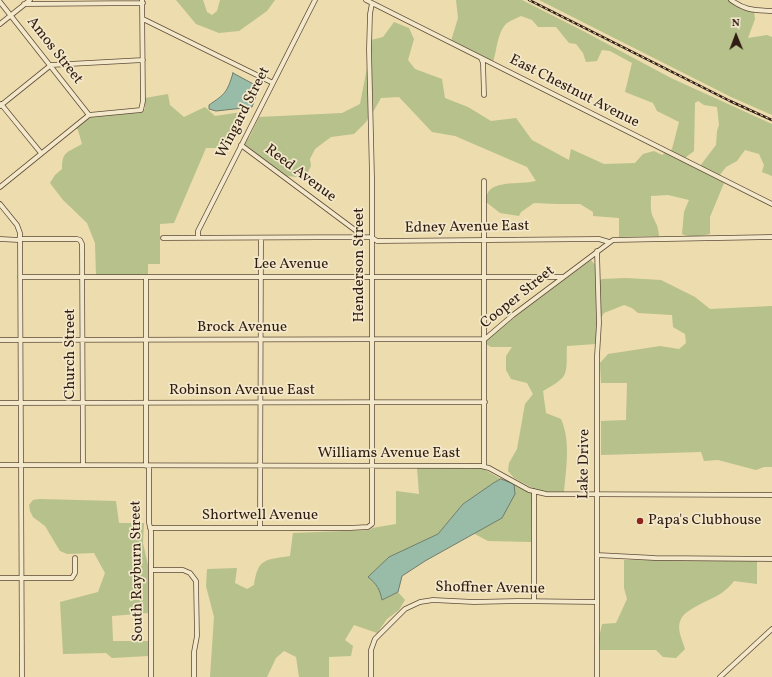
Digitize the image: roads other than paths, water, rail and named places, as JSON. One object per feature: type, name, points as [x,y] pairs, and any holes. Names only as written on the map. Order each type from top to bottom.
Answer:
[{"type":"street","points":[[0,24],[30,0]]},
{"type":"street","name":"Wingard Street","points":[[198,238],[198,231],[315,0]]},
{"type":"street","name":"East Chestnut Avenue","points":[[366,0],[772,204]]},
{"type":"street","points":[[731,0],[740,7],[746,9],[772,11]]},
{"type":"street","name":"Amos Street","points":[[0,2],[89,115]]},
{"type":"street","points":[[0,186],[89,115],[139,110],[143,105],[142,2],[24,4]]},
{"type":"street","name":"Henderson Street","points":[[370,527],[372,522],[372,136],[368,49],[372,3]]},
{"type":"street","points":[[143,19],[273,83]]},
{"type":"street","points":[[481,58],[483,63],[484,95]]},
{"type":"street","points":[[41,153],[1,104],[51,65],[143,60]]},
{"type":"street","name":"Reed Avenue","points":[[242,145],[361,234],[362,237]]},
{"type":"street","points":[[484,180],[483,240],[485,339]]},
{"type":"street","points":[[0,204],[17,224],[20,233],[22,677]]},
{"type":"street","name":"Edney Avenue East","points":[[163,238],[372,237],[376,241],[599,239],[609,242],[618,239],[772,237]]},
{"type":"street","points":[[260,528],[261,238]]},
{"type":"street","points":[[0,239],[19,240]]},
{"type":"street","name":"Church Street","points":[[19,240],[77,239],[83,246],[83,465]]},
{"type":"street","name":"Cooper Street","points":[[484,466],[485,339],[609,242]]},
{"type":"street","name":"Lake Drive","points":[[597,251],[599,324],[597,356],[597,677]]},
{"type":"street","name":"Lee Avenue","points":[[20,277],[563,277]]},
{"type":"street","name":"South Rayburn Street","points":[[146,277],[145,403],[151,570],[151,677]]},
{"type":"street","name":"Brock Avenue","points":[[0,340],[485,339]]},
{"type":"street","name":"Robinson Avenue East","points":[[0,403],[485,402]]},
{"type":"street","name":"Williams Avenue East","points":[[0,465],[484,466],[534,491],[551,495],[772,495]]},
{"type":"street","points":[[534,491],[534,601]]},
{"type":"street","name":"Shortwell Avenue","points":[[150,528],[370,527]]},
{"type":"street","points":[[597,556],[772,559]]},
{"type":"street","points":[[0,578],[72,578],[75,573],[75,558]]},
{"type":"street","points":[[151,570],[183,570],[190,573],[196,581],[197,636],[194,652],[194,677]]},
{"type":"street","name":"Shoffner Avenue","points":[[371,677],[371,650],[376,637],[405,609],[420,602],[433,600],[474,602],[597,602]]},
{"type":"street","points":[[720,677],[772,629]]},
{"type":"railway","points":[[529,0],[730,101],[772,120]]},
{"type":"place","name":"Papa's Clubhouse","points":[[640,521]]}]
